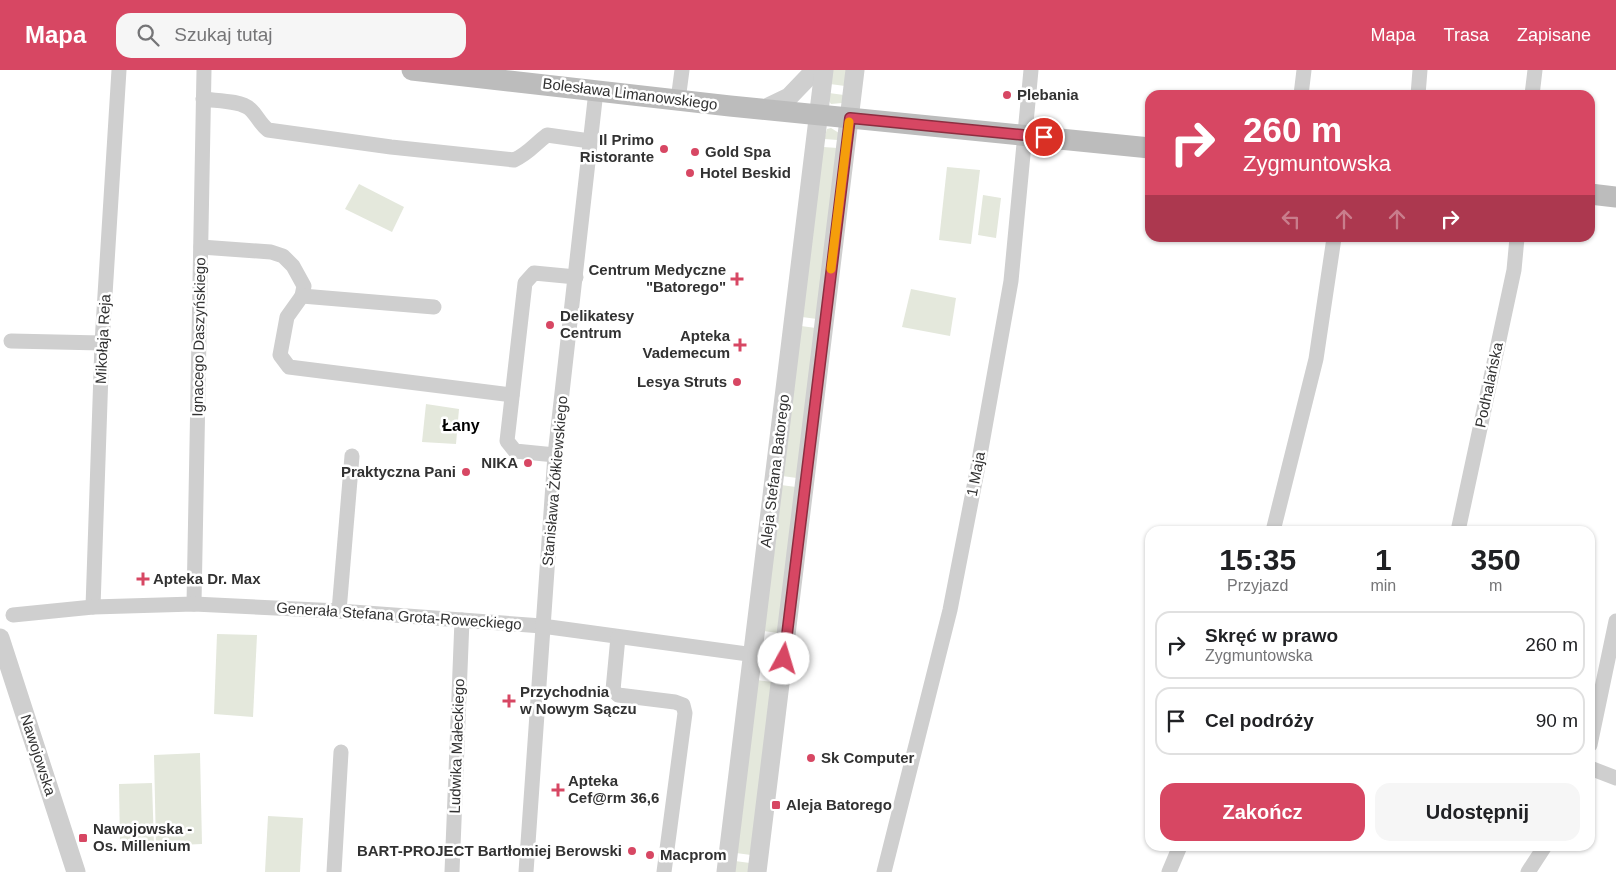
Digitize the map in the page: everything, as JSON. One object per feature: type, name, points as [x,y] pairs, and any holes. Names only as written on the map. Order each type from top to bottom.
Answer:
[{"type":"main road","name":"Bolesława Limanowskiego","points":[[412,70],[506,75],[596,91],[1145,147]]},
{"type":"main road","points":[[1595,195],[1616,197]]},
{"type":"street","name":"Mikołaja Reja","points":[[92,607],[102,343],[118,70]]},
{"type":"street","name":"Ignacego Daszyńskiego","points":[[194,604],[204,70]]},
{"type":"street","points":[[678,100],[682,70]]},
{"type":"street","points":[[764,109],[788,97],[814,70]]},
{"type":"street","name":"Aleja Stefana Batorego","points":[[726,872],[824,70]]},
{"type":"street","name":"Aleja Stefana Batorego","points":[[757,872],[855,70]]},
{"type":"street","name":"1 Maja","points":[[884,872],[954,591],[1010,281],[1031,70]]},
{"type":"street","points":[[1302,90],[1304,70]]},
{"type":"street","points":[[1418,90],[1420,70]]},
{"type":"street","points":[[1533,90],[1535,70]]},
{"type":"street","name":"Stanisława Żółkiewskiego","points":[[526,872],[555,455],[596,91]]},
{"type":"street","points":[[203,99],[245,105],[252,111],[259,123],[268,130],[391,148],[514,160],[528,153],[535,144],[547,135],[590,141]]},
{"type":"street","points":[[1274,526],[1316,359],[1333,242]]},
{"type":"street","name":"Podhalańska","points":[[1459,526],[1514,270],[1517,242]]},
{"type":"street","points":[[201,247],[271,252],[283,256],[292,266],[304,286],[302,296],[287,318],[282,336],[280,355],[289,367],[512,395]]},
{"type":"street","points":[[555,455],[515,451],[507,441],[525,283],[534,273],[576,277]]},
{"type":"street","points":[[302,296],[434,308]]},
{"type":"street","points":[[11,341],[102,343]]},
{"type":"street","points":[[339,611],[352,456]]},
{"type":"street","name":"Generała Stefana Grota-Roweckiego","points":[[13,615],[92,607],[194,604],[339,611],[542,626],[784,659]]},
{"type":"street","name":"Ludwika Małeckiego","points":[[452,872],[462,620]]},
{"type":"street","points":[[1595,721],[1616,621]]},
{"type":"street","points":[[618,637],[613,690],[618,695],[675,702],[683,705],[685,713],[664,872]]},
{"type":"street","name":"Nawojowska","points":[[0,638],[76,872]]},
{"type":"street","points":[[334,872],[341,752]]},
{"type":"street","points":[[1595,770],[1616,778]]},
{"type":"street","points":[[1169,872],[1178,851]]},
{"type":"street","points":[[1528,872],[1542,851]]},
{"type":"shaded area","points":[[832,70],[847,70],[845,86],[830,84]]},
{"type":"shaded area","points":[[829,93],[844,95],[842,103],[831,104]]},
{"type":"shaded area","points":[[831,128],[839,133],[838,140],[824,139],[827,129]]},
{"type":"shaded area","points":[[823,147],[838,148],[817,319],[802,317]]},
{"type":"shaded area","points":[[947,167],[980,170],[971,244],[939,240]]},
{"type":"shaded area","points":[[359,184],[404,207],[392,232],[345,209]]},
{"type":"shaded area","points":[[983,195],[1001,198],[996,238],[978,235]]},
{"type":"shaded area","points":[[911,289],[956,298],[950,336],[902,327]]},
{"type":"shaded area","points":[[801,326],[816,328],[797,478],[782,476]]},
{"type":"shaded area","points":[[426,404],[459,409],[456,444],[422,442]]},
{"type":"shaded area","points":[[781,485],[796,487],[779,633],[763,631]]},
{"type":"shaded area","points":[[217,634],[257,635],[253,717],[214,714]]},
{"type":"shaded area","points":[[757,680],[773,682],[751,855],[736,853]]},
{"type":"shaded area","points":[[200,753],[202,844],[156,846],[154,755]]},
{"type":"shaded area","points":[[152,783],[154,845],[120,845],[119,784]]},
{"type":"shaded area","points":[[268,816],[303,818],[300,872],[265,872]]},
{"type":"shaded area","points":[[735,861],[750,863],[749,872],[734,872]]},
{"type":"slow traffic","points":[[831,269],[849,122]]},
{"type":"place","name":"Plebania","points":[[1007,95]]},
{"type":"place","name":"Il Primo Ristorante","points":[[664,149]]},
{"type":"place","name":"Gold Spa","points":[[695,152]]},
{"type":"place","name":"Hotel Beskid","points":[[690,173]]},
{"type":"place","name":"Centrum Medyczne \"Batorego\"","points":[[737,279]]},
{"type":"place","name":"Delikatesy Centrum","points":[[550,325]]},
{"type":"place","name":"Apteka Vademecum","points":[[740,345]]},
{"type":"place","name":"Lesya Struts","points":[[737,382]]},
{"type":"place","name":"NIKA","points":[[528,463]]},
{"type":"place","name":"Praktyczna Pani","points":[[466,472]]},
{"type":"place","name":"Apteka Dr. Max","points":[[143,579]]},
{"type":"place","name":"Przychodnia w Nowym Sączu","points":[[509,701]]},
{"type":"place","name":"Sk Computer","points":[[811,758]]},
{"type":"place","name":"Apteka Cef@rm 36,6","points":[[558,790]]},
{"type":"place","name":"Aleja Batorego","points":[[776,805]]},
{"type":"place","name":"Nawojowska - Os. Millenium","points":[[83,838]]},
{"type":"place","name":"BART-PROJECT Bartłomiej Berowski","points":[[632,851]]},
{"type":"place","name":"Macprom","points":[[650,855]]},
{"type":"district","name":"Łany","points":[[461,425]]},
{"type":"route","points":[[784,659],[850,118],[1044,137]]}]
